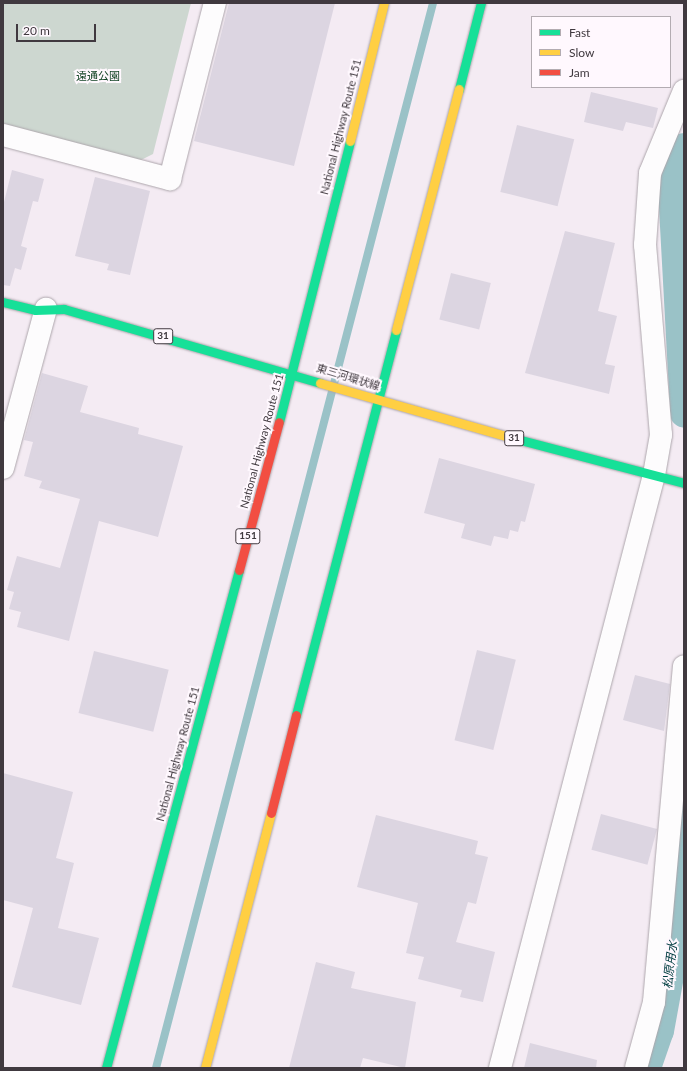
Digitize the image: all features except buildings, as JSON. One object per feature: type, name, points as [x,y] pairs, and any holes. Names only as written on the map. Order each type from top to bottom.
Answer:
[{"type":"main road","name":"National Highway Route 151","points":[[106,1068],[292,373],[384,3]]},
{"type":"main road","points":[[205,1068],[379,400],[480,3]]},
{"type":"main road","name":"東三河環状線","points":[[3,302],[46,309],[64,309],[292,373],[379,400],[684,483]]},
{"type":"street","points":[[3,135],[170,179],[215,3]]},
{"type":"street","points":[[500,1068],[654,475],[661,434],[645,245],[650,173],[684,91]]},
{"type":"street","points":[[3,468],[46,309]]},
{"type":"street","points":[[636,1068],[654,1002],[684,666]]},
{"type":"green space","name":"遠通公園","points":[[3,3],[191,3],[153,154],[137,162],[3,126]]},
{"type":"waterway","points":[[156,1068],[433,3]]},
{"type":"waterway","name":"松原用水","points":[[684,147],[672,189],[684,414]]},
{"type":"waterway","name":"松原用水","points":[[647,1068],[660,1031],[670,976],[684,812]]},
{"type":"traffic: fast","points":[[459,89],[481,3]]},
{"type":"traffic: fast","points":[[279,422],[350,141]]},
{"type":"traffic: fast","points":[[3,302],[35,310],[64,309],[320,383]]},
{"type":"traffic: fast","points":[[296,715],[396,330]]},
{"type":"traffic: fast","points":[[513,438],[684,483]]},
{"type":"traffic: fast","points":[[106,1068],[239,570]]},
{"type":"traffic: slow","points":[[350,141],[384,3]]},
{"type":"traffic: slow","points":[[396,330],[459,89]]},
{"type":"traffic: slow","points":[[320,383],[513,438]]},
{"type":"traffic: slow","points":[[205,1068],[271,813]]},
{"type":"traffic: jam","points":[[239,570],[279,422]]},
{"type":"traffic: jam","points":[[271,813],[296,715]]}]
